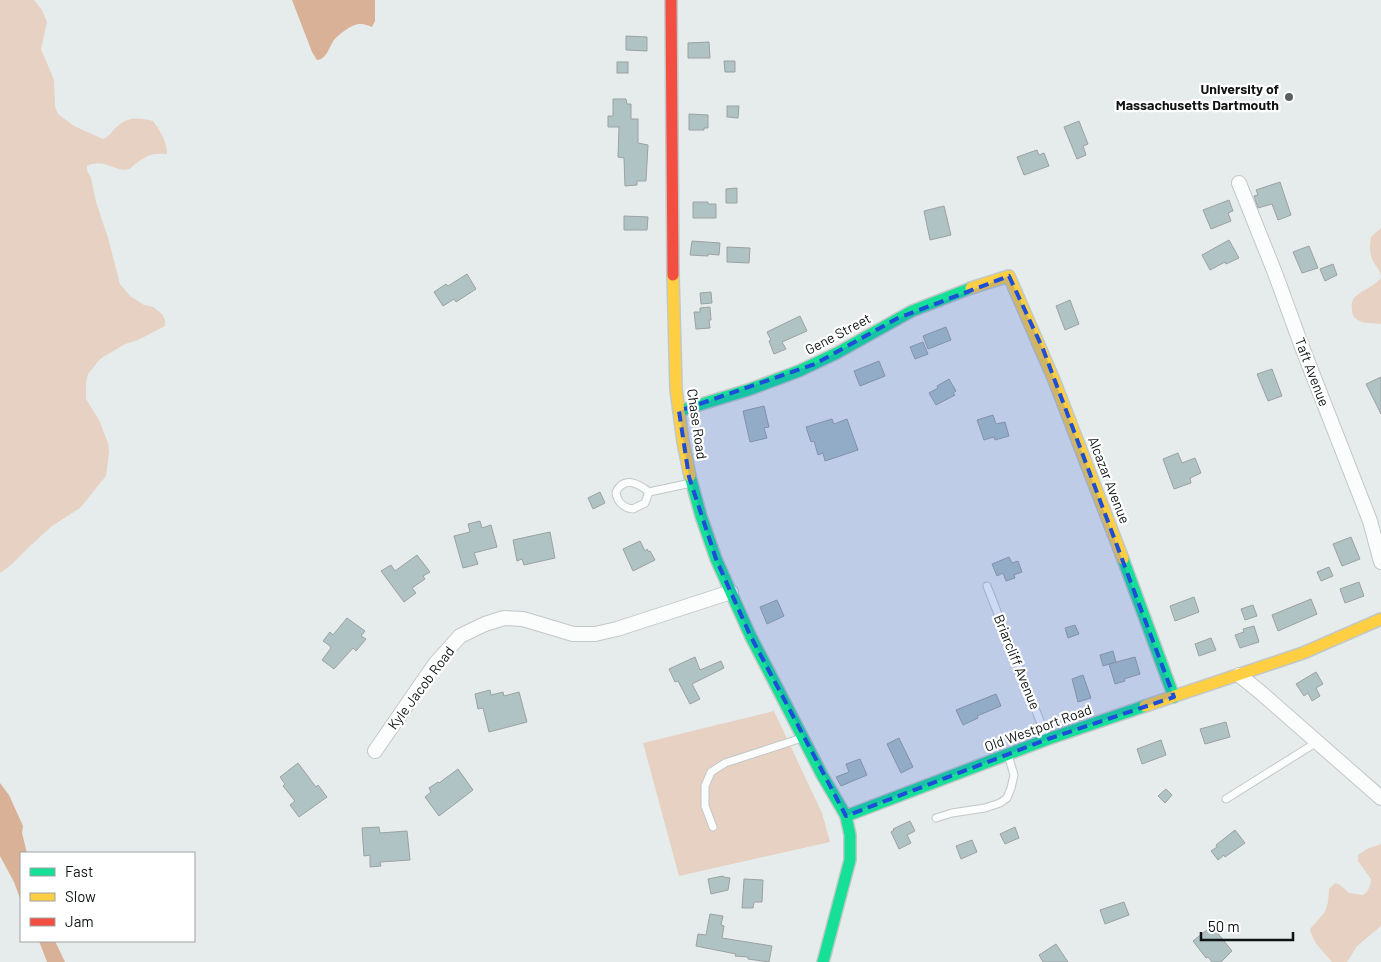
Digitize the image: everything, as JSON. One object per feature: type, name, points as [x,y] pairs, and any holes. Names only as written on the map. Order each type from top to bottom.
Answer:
[{"type":"street","name":"Chase Road","points":[[670,0],[673,327],[676,389],[691,483],[707,534],[750,635],[802,738],[846,816]]},
{"type":"street","name":"Taft Avenue","points":[[1239,184],[1370,521],[1381,562]]},
{"type":"street","name":"Gene Street","points":[[679,411],[746,390],[815,364],[860,341],[898,318],[939,300],[1009,276]]},
{"type":"street","name":"Alcazar Avenue","points":[[1009,276],[1043,349],[1174,697]]},
{"type":"street","name":"Kyle Jacob Road","points":[[375,751],[436,664],[460,636],[485,624],[504,618],[523,619],[573,634],[595,634],[731,592]]},
{"type":"street","name":"Old Westport Road","points":[[846,816],[1048,739],[1303,653],[1381,619]]},
{"type":"street","points":[[1239,675],[1381,798]]},
{"type":"street","points":[[823,962],[850,860],[850,835],[846,816]]},
{"type":"lane","points":[[649,492],[645,503],[633,510],[622,505],[618,500],[616,492],[617,488],[624,483],[632,482],[649,492],[691,483]]},
{"type":"lane","name":"Briarcliff Avenue","points":[[987,586],[1048,739]]},
{"type":"lane","points":[[713,827],[705,806],[705,786],[711,772],[725,763],[802,738]]},
{"type":"lane","points":[[1226,799],[1317,742]]},
{"type":"lane","points":[[936,818],[952,813],[985,808],[1000,803],[1007,798],[1014,775],[1008,754]]},
{"type":"highlighted area","points":[[1009,276],[1043,349],[1174,697],[1048,739],[846,816],[750,635],[716,559],[689,477],[679,411],[815,364],[898,318]]},
{"type":"shaded area","points":[[0,0],[34,0],[42,10],[47,22],[41,49],[54,80],[55,107],[58,114],[74,126],[103,139],[122,123],[130,119],[153,121],[161,132],[167,154],[150,155],[129,169],[124,170],[99,163],[87,166],[120,284],[130,296],[144,305],[153,307],[162,314],[165,326],[138,340],[125,344],[100,359],[88,374],[86,399],[99,420],[108,443],[109,453],[106,476],[80,508],[52,526],[0,573]]},
{"type":"shaded area","points":[[292,0],[375,0],[375,21],[372,27],[358,24],[346,29],[334,40],[325,55],[317,60],[312,52]]},
{"type":"shaded area","points":[[1381,228],[1381,275],[1370,253],[1371,237]]},
{"type":"shaded area","points":[[1381,278],[1381,324],[1358,320],[1353,315],[1353,299]]},
{"type":"shaded area","points":[[774,711],[822,813],[830,842],[679,876],[643,743]]},
{"type":"shaded area","points":[[0,783],[9,795],[23,826],[22,833],[27,852],[20,852],[20,898],[14,882],[0,856]]},
{"type":"shaded area","points":[[1381,844],[1381,926],[1357,946],[1347,962],[1332,962],[1316,943],[1310,929],[1325,912],[1329,889],[1335,883],[1349,893],[1363,895],[1366,892],[1370,886],[1371,879],[1358,861],[1358,855],[1367,849]]},
{"type":"shaded area","points":[[39,942],[55,942],[65,962],[47,962]]},
{"type":"building","points":[[626,36],[647,37],[647,51],[626,50]]},
{"type":"building","points":[[709,42],[710,58],[688,58],[688,43]]},
{"type":"building","points":[[724,61],[735,61],[735,72],[725,72]]},
{"type":"building","points":[[617,62],[628,62],[628,73],[617,73]]},
{"type":"building","points":[[613,99],[626,99],[627,104],[631,104],[631,119],[638,119],[638,143],[648,145],[646,181],[637,181],[637,185],[625,186],[624,158],[618,157],[619,127],[608,127],[608,116],[613,116]]},
{"type":"building","points":[[727,106],[739,106],[738,118],[727,117]]},
{"type":"building","points":[[689,114],[708,115],[708,128],[704,128],[704,130],[689,130]]},
{"type":"building","points":[[1079,121],[1088,144],[1083,146],[1086,155],[1077,159],[1064,127]]},
{"type":"building","points":[[1037,150],[1039,155],[1044,153],[1049,166],[1024,175],[1017,157]]},
{"type":"building","points":[[1280,182],[1291,215],[1278,220],[1272,204],[1258,208],[1254,196],[1258,195],[1256,190]]},
{"type":"building","points":[[737,188],[737,203],[726,203],[726,189]]},
{"type":"building","points":[[1229,200],[1233,211],[1228,213],[1231,221],[1211,229],[1203,210]]},
{"type":"building","points":[[693,202],[716,204],[716,218],[693,218]]},
{"type":"building","points":[[944,206],[951,235],[930,240],[924,211]]},
{"type":"building","points":[[624,216],[648,217],[647,230],[624,230]]},
{"type":"building","points":[[1229,240],[1239,258],[1226,264],[1225,262],[1210,270],[1202,255]]},
{"type":"building","points":[[692,241],[720,243],[719,255],[690,255]]},
{"type":"building","points":[[1309,246],[1318,268],[1302,273],[1293,252]]},
{"type":"building","points":[[727,247],[750,248],[749,263],[727,262]]},
{"type":"building","points":[[1333,264],[1337,275],[1325,281],[1320,269]]},
{"type":"building","points":[[467,274],[476,289],[456,302],[454,299],[443,306],[434,292]]},
{"type":"building","points":[[711,292],[712,303],[701,304],[700,293]]},
{"type":"building","points":[[1070,300],[1079,324],[1065,330],[1056,306]]},
{"type":"building","points":[[710,307],[710,328],[696,329],[694,312],[700,312],[700,308]]},
{"type":"building","points":[[800,316],[807,331],[782,342],[786,349],[774,354],[767,332]]},
{"type":"building","points":[[946,327],[951,340],[928,349],[923,336]]},
{"type":"building","points":[[923,342],[928,354],[915,359],[910,347]]},
{"type":"building","points":[[879,361],[885,376],[860,386],[854,371]]},
{"type":"building","points":[[1272,369],[1282,396],[1268,401],[1257,374]]},
{"type":"building","points":[[1381,377],[1381,414],[1366,384]]},
{"type":"building","points":[[949,379],[956,391],[953,393],[955,395],[936,405],[929,393]]},
{"type":"building","points":[[764,406],[769,427],[764,428],[767,438],[750,442],[743,411]]},
{"type":"building","points":[[993,415],[996,424],[1005,422],[1009,436],[995,440],[994,437],[984,440],[977,420]]},
{"type":"building","points":[[832,419],[834,424],[847,419],[858,450],[825,461],[823,453],[818,455],[814,441],[811,442],[806,427]]},
{"type":"building","points":[[1178,453],[1182,463],[1195,458],[1201,473],[1190,478],[1191,483],[1174,489],[1163,459]]},
{"type":"building","points":[[600,492],[605,503],[593,509],[588,498]]},
{"type":"building","points":[[480,521],[482,528],[491,525],[497,547],[474,553],[478,564],[463,568],[454,536],[470,532],[468,524]]},
{"type":"building","points":[[550,532],[555,558],[524,565],[522,559],[517,561],[513,540]]},
{"type":"building","points":[[1351,537],[1360,559],[1342,566],[1333,544]]},
{"type":"building","points":[[640,541],[645,551],[647,549],[650,551],[655,560],[633,571],[623,549]]},
{"type":"building","points":[[417,555],[430,572],[423,576],[425,579],[412,588],[416,593],[404,602],[381,571],[391,565],[395,571]]},
{"type":"building","points":[[1009,557],[1012,563],[1018,561],[1022,572],[1014,575],[1015,578],[1006,581],[1003,573],[997,576],[992,564]]},
{"type":"building","points":[[1329,567],[1333,576],[1321,581],[1317,572]]},
{"type":"building","points":[[1359,582],[1364,596],[1345,603],[1340,589]]},
{"type":"building","points":[[1194,597],[1199,612],[1175,621],[1170,606]]},
{"type":"building","points":[[1311,599],[1317,614],[1278,631],[1272,615]]},
{"type":"building","points":[[777,600],[784,616],[767,624],[760,607]]},
{"type":"building","points":[[1253,605],[1257,616],[1245,620],[1241,609]]},
{"type":"building","points":[[347,618],[365,631],[361,636],[366,639],[356,651],[353,648],[334,669],[322,660],[331,648],[323,641],[330,632],[333,635]]},
{"type":"building","points":[[1075,625],[1079,634],[1068,638],[1065,628]]},
{"type":"building","points":[[1254,626],[1259,642],[1240,648],[1235,635],[1244,632],[1243,629]]},
{"type":"building","points":[[1211,638],[1216,650],[1199,656],[1195,644]]},
{"type":"building","points":[[1113,651],[1116,662],[1103,666],[1100,655]]},
{"type":"building","points":[[695,657],[700,670],[721,661],[724,668],[692,684],[700,699],[690,704],[678,681],[675,682],[669,669]]},
{"type":"building","points":[[1135,657],[1140,674],[1115,684],[1109,664]]},
{"type":"building","points":[[1316,672],[1323,684],[1316,688],[1320,696],[1312,701],[1308,693],[1304,696],[1296,684]]},
{"type":"building","points":[[1083,675],[1091,698],[1078,702],[1072,679]]},
{"type":"building","points":[[490,690],[491,695],[503,692],[504,696],[519,692],[527,722],[489,732],[483,708],[478,709],[475,694]]},
{"type":"building","points":[[996,694],[1001,706],[977,716],[978,718],[963,725],[956,710]]},
{"type":"building","points":[[1226,722],[1230,737],[1205,744],[1200,729]]},
{"type":"building","points":[[899,738],[913,767],[901,773],[887,744]]},
{"type":"building","points":[[1161,740],[1166,755],[1142,764],[1137,749]]},
{"type":"building","points":[[860,759],[867,775],[841,786],[836,777],[849,772],[846,764]]},
{"type":"building","points":[[298,763],[316,787],[318,785],[327,797],[299,817],[290,805],[295,801],[283,786],[285,784],[280,777]]},
{"type":"building","points":[[458,769],[473,790],[439,816],[425,797],[431,792],[429,788]]},
{"type":"building","points":[[1166,789],[1172,795],[1165,803],[1158,796]]},
{"type":"building","points":[[910,821],[915,831],[907,835],[911,843],[899,849],[891,832],[893,829]]},
{"type":"building","points":[[379,827],[380,833],[407,831],[410,860],[380,862],[381,866],[370,867],[370,855],[364,856],[362,828]]},
{"type":"building","points":[[1015,827],[1019,838],[1005,844],[1000,834]]},
{"type":"building","points":[[1235,830],[1245,843],[1218,860],[1211,851]]},
{"type":"building","points":[[972,840],[977,852],[961,859],[956,846]]},
{"type":"building","points":[[723,876],[730,878],[728,890],[711,894],[708,879]]},
{"type":"building","points":[[744,879],[763,880],[762,902],[754,902],[753,908],[742,908]]},
{"type":"building","points":[[1124,902],[1129,915],[1105,924],[1100,910]]},
{"type":"building","points":[[710,914],[723,916],[721,925],[724,926],[722,938],[772,946],[769,962],[748,959],[748,957],[735,956],[736,954],[696,946],[698,934],[706,935]]},
{"type":"building","points":[[1212,926],[1232,951],[1221,962],[1212,962],[1208,957],[1206,958],[1193,941]]},
{"type":"building","points":[[1056,944],[1068,962],[1043,962],[1039,955]]},
{"type":"traffic: fast","points":[[679,411],[748,390],[799,371],[837,353],[912,311],[971,288]]},
{"type":"traffic: fast","points":[[690,476],[716,559],[750,635],[822,775],[846,816],[850,835],[850,860],[823,962]]},
{"type":"traffic: fast","points":[[1123,559],[1174,697]]},
{"type":"traffic: fast","points":[[846,816],[1048,739],[1145,706]]},
{"type":"traffic: slow","points":[[673,275],[676,389],[683,442],[690,476]]},
{"type":"traffic: slow","points":[[971,288],[1009,276],[1054,380],[1123,559]]},
{"type":"traffic: slow","points":[[1145,706],[1303,653],[1381,619]]},
{"type":"traffic: jam","points":[[671,0],[673,275]]},
{"type":"place","name":"University of Massachusetts Dartmouth","points":[[1289,97]]}]
